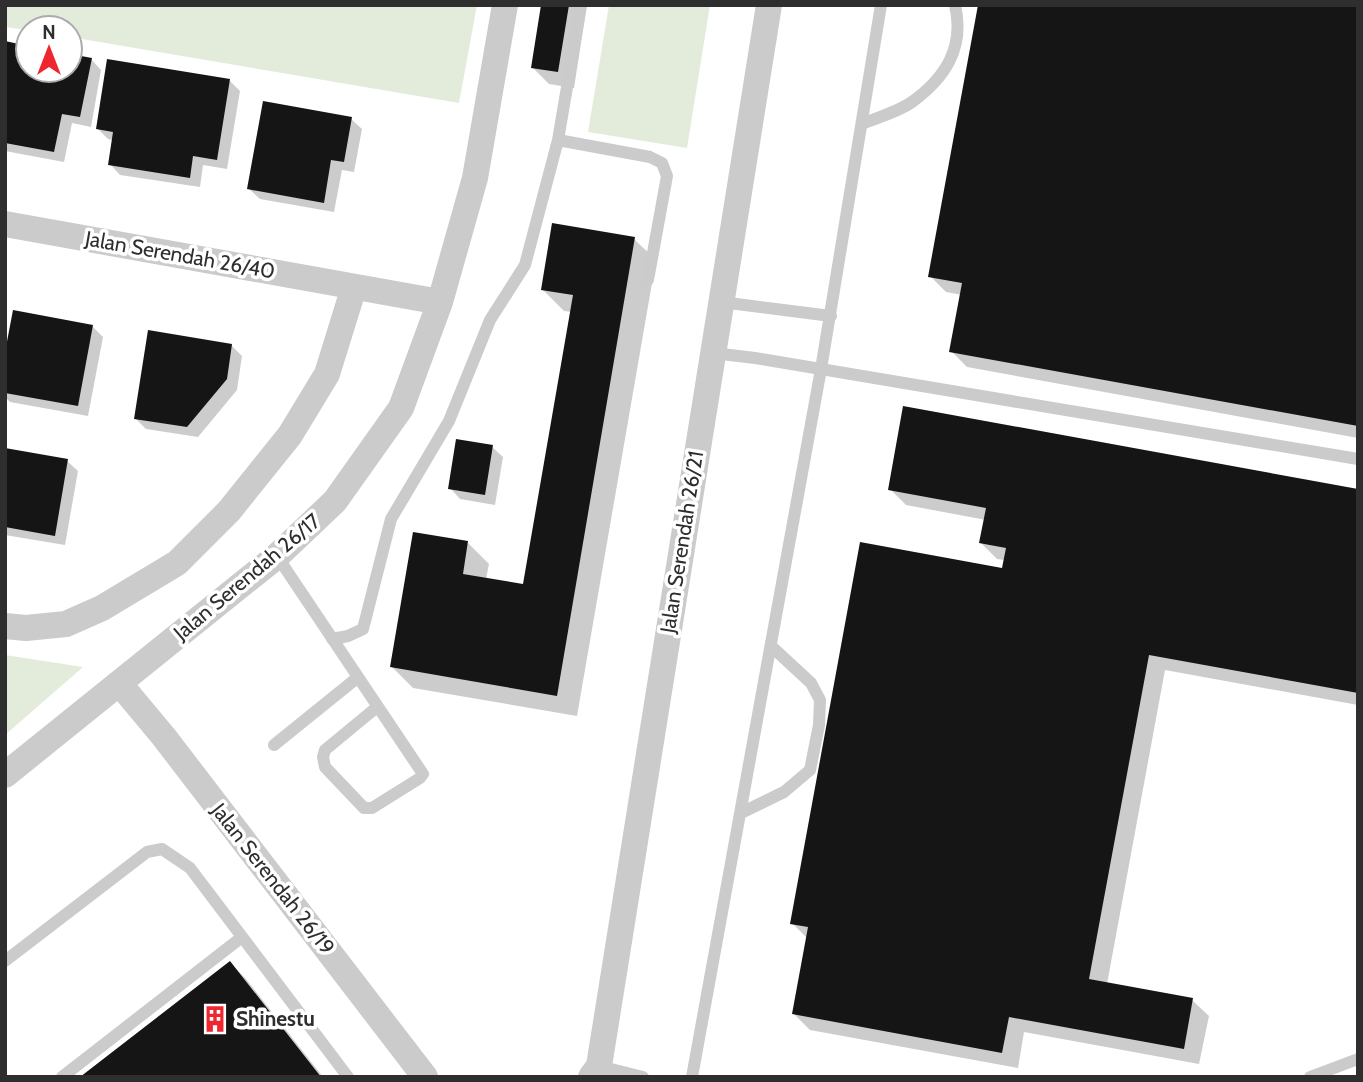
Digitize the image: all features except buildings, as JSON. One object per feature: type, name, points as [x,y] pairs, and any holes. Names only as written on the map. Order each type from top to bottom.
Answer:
[{"type":"street","name":"Jalan Serendah 26/17","points":[[5,775],[277,556],[335,501],[401,408],[440,302],[475,178],[505,5]]},
{"type":"street","name":"Jalan Serendah 26/21","points":[[596,1073],[769,5]]},
{"type":"street","name":"Jalan Serendah 26/40","points":[[5,224],[440,302]]},
{"type":"street","points":[[5,626],[26,628],[65,624],[102,608],[177,563],[229,511],[290,435],[327,374],[354,287]]},
{"type":"street","name":"Jalan Serendah 26/19","points":[[119,683],[164,737],[425,1077]]},
{"type":"lane","points":[[332,639],[363,629],[391,519],[449,421],[489,320],[525,265],[558,140],[581,5]]},
{"type":"lane","points":[[692,1077],[831,316],[881,5]]},
{"type":"lane","points":[[862,124],[911,103],[946,70],[956,46],[955,5]]},
{"type":"lane","points":[[558,140],[650,157],[662,163],[667,176],[648,280]]},
{"type":"lane","points":[[720,302],[831,316]]},
{"type":"lane","points":[[712,352],[1358,459]]},
{"type":"lane","points":[[277,556],[423,774],[372,808],[364,808],[325,767],[323,757],[325,750],[377,706]]},
{"type":"lane","points":[[741,813],[784,792],[810,770],[819,726],[820,700],[811,683],[771,646]]},
{"type":"lane","points":[[274,745],[357,678]]},
{"type":"lane","points":[[5,961],[147,852],[162,849],[190,868],[348,1077]]},
{"type":"lane","points":[[62,1077],[242,937]]},
{"type":"lane","points":[[1310,1077],[1358,1059]]},
{"type":"lane","points":[[596,1073],[643,1077]]},
{"type":"green space","points":[[5,5],[477,5],[459,103],[84,39],[84,14],[14,14],[14,28],[5,27]]},
{"type":"green space","points":[[609,5],[710,5],[687,148],[588,132]]},
{"type":"green space","points":[[5,655],[83,667],[5,735]]},
{"type":"place","name":"Shinestu","points":[[215,1019]]}]
